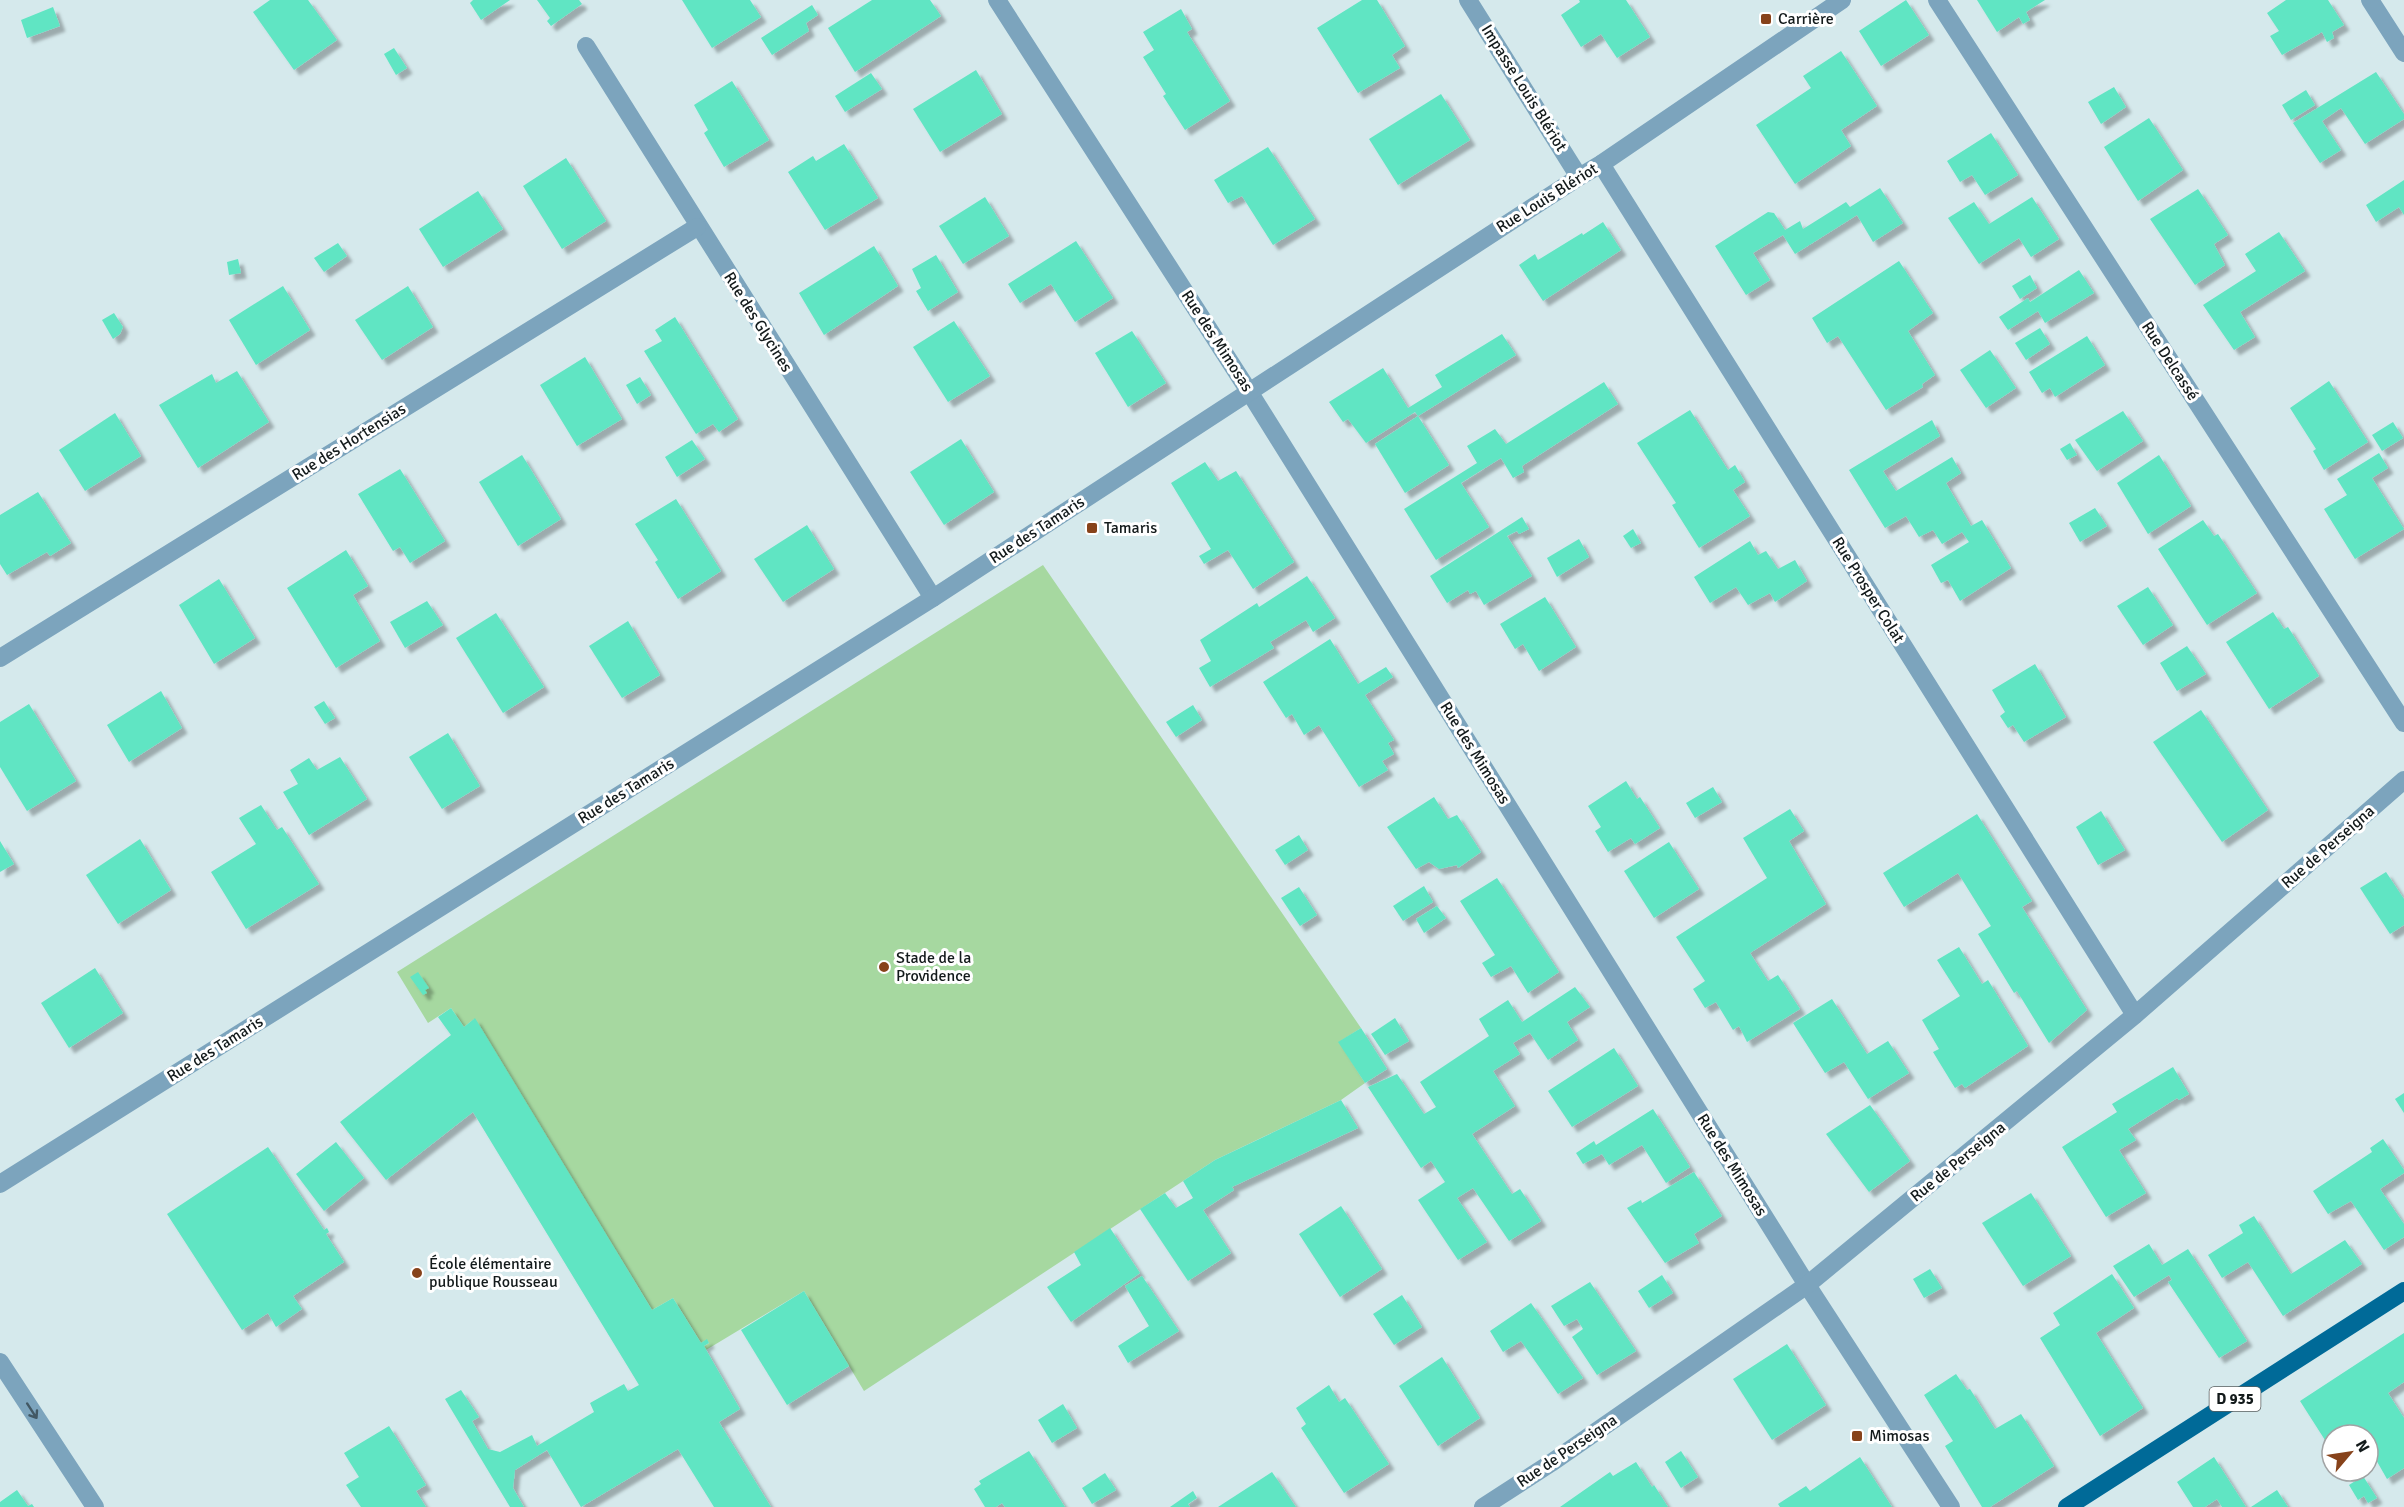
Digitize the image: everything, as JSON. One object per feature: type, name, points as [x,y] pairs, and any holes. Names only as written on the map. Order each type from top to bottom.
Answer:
[{"type":"main road","name":"D 935","points":[[2067,1507],[2404,1291]]},
{"type":"street","name":"Rue des Mimosas","points":[[997,0],[1250,393],[1807,1285],[1951,1507]]},
{"type":"street","name":"Impasse Louis Blériot","points":[[1468,0],[1579,177]]},
{"type":"street","name":"Rue Louis Blériot","points":[[1250,393],[1601,164],[1842,0]]},
{"type":"street","name":"Rue Delcassé","points":[[1936,0],[2404,723]]},
{"type":"street","points":[[2370,0],[2404,53]]},
{"type":"street","name":"Rue des Glycines","points":[[585,46],[933,598]]},
{"type":"street","name":"Rue Prosper Colat","points":[[1601,164],[2135,1015]]},
{"type":"street","name":"Rue des Hortensias","points":[[0,658],[698,227]]},
{"type":"street","name":"Rue des Tamaris","points":[[0,1184],[933,598],[1250,393]]},
{"type":"street","name":"Rue de Perseigna","points":[[1483,1507],[1551,1463],[1807,1285],[2135,1015],[2404,780]]},
{"type":"street","points":[[0,1362],[95,1507]]},
{"type":"green space","name":"Stade de la Providence","points":[[1043,565],[1361,1028],[1339,1042],[1365,1083],[1341,1100],[1215,1160],[864,1391],[804,1291],[706,1350],[704,1346],[709,1343],[707,1340],[701,1343],[673,1298],[652,1310],[474,1019],[464,1027],[451,1008],[428,1023],[397,972]]},
{"type":"building","points":[[270,0],[308,0],[337,40],[294,70],[253,12]]},
{"type":"building","points":[[473,0],[510,0],[481,20],[470,3]]},
{"type":"building","points":[[537,0],[579,0],[582,4],[551,26],[547,21],[550,18]]},
{"type":"building","points":[[682,0],[750,0],[761,17],[712,48]]},
{"type":"building","points":[[872,0],[930,0],[941,16],[855,72],[828,28]]},
{"type":"building","points":[[1362,0],[1377,0],[1405,46],[1392,55],[1400,68],[1358,93],[1317,28]]},
{"type":"building","points":[[1579,0],[1626,0],[1650,37],[1617,58],[1601,34],[1581,47],[1561,15],[1580,2]]},
{"type":"building","points":[[1906,0],[1929,35],[1881,66],[1859,31]]},
{"type":"building","points":[[1977,0],[2045,0],[2026,12],[2030,20],[2023,24],[2019,17],[1997,32]]},
{"type":"building","points":[[2286,0],[2328,0],[2344,25],[2332,32],[2334,38],[2327,42],[2322,32],[2282,55],[2270,36],[2279,31],[2267,13]]},
{"type":"building","points":[[812,5],[818,15],[806,23],[809,31],[772,55],[761,38]]},
{"type":"building","points":[[53,7],[60,26],[27,38],[21,20]]},
{"type":"building","points":[[1181,9],[1192,29],[1187,32],[1230,101],[1185,130],[1163,96],[1166,94],[1143,57],[1154,50],[1143,32]]},
{"type":"building","points":[[394,48],[407,68],[396,75],[384,54]]},
{"type":"building","points":[[1841,51],[1877,106],[1841,130],[1851,146],[1795,184],[1756,125],[1811,88],[1803,76]]},
{"type":"building","points":[[976,70],[1002,114],[940,152],[913,109]]},
{"type":"building","points":[[2376,72],[2404,114],[2404,119],[2365,144],[2341,108],[2322,121],[2341,150],[2320,163],[2293,123]]},
{"type":"building","points":[[871,73],[882,89],[845,112],[835,96]]},
{"type":"building","points":[[732,81],[769,140],[724,167],[704,133],[708,130],[694,105]]},
{"type":"building","points":[[2114,87],[2126,107],[2101,124],[2088,102]]},
{"type":"building","points":[[2306,90],[2315,105],[2291,120],[2282,105]]},
{"type":"building","points":[[1441,94],[1470,140],[1398,185],[1369,139]]},
{"type":"building","points":[[2149,118],[2183,170],[2138,201],[2104,147]]},
{"type":"building","points":[[1991,133],[2018,175],[1985,195],[1972,175],[1960,182],[1947,161]]},
{"type":"building","points":[[844,144],[878,198],[825,230],[788,172],[813,156],[816,161]]},
{"type":"building","points":[[1268,147],[1315,219],[1273,245],[1242,196],[1228,203],[1214,180]]},
{"type":"building","points":[[566,158],[606,221],[562,249],[523,186]]},
{"type":"building","points":[[2404,180],[2404,215],[2399,207],[2376,222],[2366,205]]},
{"type":"building","points":[[1880,188],[1903,223],[1873,242],[1857,215],[1795,254],[1783,235],[1753,253],[1770,280],[1746,295],[1715,246],[1768,212],[1774,213],[1785,230],[1800,221],[1803,229],[1846,202],[1850,207]]},
{"type":"building","points":[[2198,189],[2228,235],[2214,244],[2225,265],[2195,285],[2150,219]]},
{"type":"building","points":[[478,191],[503,229],[443,267],[419,229]]},
{"type":"building","points":[[985,197],[1009,236],[963,264],[939,226]]},
{"type":"building","points":[[2032,197],[2059,239],[2031,257],[2019,238],[1979,264],[1948,218],[1974,202],[1989,224]]},
{"type":"building","points":[[1603,222],[1621,250],[1543,301],[1519,265],[1535,254],[1538,260]]},
{"type":"building","points":[[2279,232],[2305,271],[2240,312],[2255,337],[2234,350],[2203,305],[2256,271],[2245,254]]},
{"type":"building","points":[[1076,241],[1113,298],[1075,322],[1051,284],[1020,303],[1008,284]]},
{"type":"building","points":[[338,243],[347,256],[324,272],[314,258]]},
{"type":"building","points":[[874,246],[898,286],[824,335],[799,293]]},
{"type":"building","points":[[936,255],[958,292],[928,311],[916,291],[921,288],[912,269]]},
{"type":"building","points":[[238,259],[241,273],[229,275],[227,262]]},
{"type":"building","points":[[1899,261],[1933,313],[1908,331],[1935,375],[1922,384],[1923,387],[1886,410],[1838,336],[1827,343],[1812,318]]},
{"type":"building","points":[[2079,270],[2094,293],[2045,323],[2038,311],[2008,330],[1999,317],[2028,298],[2030,302]]},
{"type":"building","points":[[2030,275],[2037,288],[2020,299],[2012,286]]},
{"type":"building","points":[[283,286],[310,330],[256,365],[229,320]]},
{"type":"building","points":[[408,286],[433,327],[382,360],[355,320]]},
{"type":"building","points":[[114,313],[123,327],[120,334],[113,339],[102,320]]},
{"type":"building","points":[[675,317],[738,419],[719,432],[713,424],[696,434],[644,351],[662,341],[655,330]]},
{"type":"building","points":[[954,321],[990,376],[948,402],[913,347]]},
{"type":"building","points":[[2040,328],[2050,344],[2026,360],[2015,343]]},
{"type":"building","points":[[1132,331],[1166,383],[1128,407],[1095,353]]},
{"type":"building","points":[[1502,334],[1516,355],[1418,416],[1415,412],[1366,443],[1348,419],[1343,422],[1329,402],[1383,368],[1408,408],[1442,387],[1435,375]]},
{"type":"building","points":[[2087,336],[2105,365],[2055,397],[2050,388],[2042,393],[2029,372]]},
{"type":"building","points":[[1990,350],[2016,388],[1986,408],[1960,370]]},
{"type":"building","points":[[585,357],[622,419],[577,446],[540,385]]},
{"type":"building","points":[[237,371],[269,422],[198,468],[159,405],[212,374],[216,383]]},
{"type":"building","points":[[640,377],[651,395],[637,404],[626,385]]},
{"type":"building","points":[[2329,381],[2368,442],[2324,470],[2313,451],[2316,449],[2290,408]]},
{"type":"building","points":[[1604,382],[1618,404],[1522,466],[1524,472],[1513,478],[1501,458],[1461,483],[1489,527],[1436,560],[1404,509],[1477,463],[1467,446],[1495,429],[1506,444]]},
{"type":"building","points":[[1690,410],[1728,470],[1735,465],[1745,482],[1733,490],[1750,516],[1699,548],[1672,505],[1676,503],[1637,443]]},
{"type":"building","points":[[2123,411],[2143,441],[2097,471],[2075,440]]},
{"type":"building","points":[[115,413],[141,456],[85,491],[59,450]]},
{"type":"building","points":[[1418,416],[1449,465],[1405,493],[1375,444]]},
{"type":"building","points":[[1932,420],[1940,436],[1883,471],[1896,491],[1952,457],[1961,473],[1946,483],[1971,526],[1982,520],[2011,568],[1960,601],[1948,580],[1941,583],[1931,565],[1969,542],[1962,532],[1942,544],[1933,530],[1919,537],[1906,516],[1885,528],[1849,470]]},
{"type":"building","points":[[2393,422],[2403,438],[2382,451],[2372,435]]},
{"type":"building","points":[[961,439],[994,492],[944,525],[910,472]]},
{"type":"building","points":[[692,440],[705,459],[677,477],[665,457]]},
{"type":"building","points":[[2070,443],[2077,455],[2067,460],[2060,449]]},
{"type":"building","points":[[2379,453],[2388,468],[2372,478],[2404,529],[2355,559],[2324,509],[2347,495],[2337,479]]},
{"type":"building","points":[[522,455],[561,519],[518,546],[479,482]]},
{"type":"building","points":[[2159,455],[2191,506],[2148,534],[2117,483]]},
{"type":"building","points":[[1205,462],[1218,481],[1236,471],[1294,562],[1253,589],[1228,550],[1204,564],[1199,556],[1211,549],[1171,483]]},
{"type":"building","points":[[400,469],[445,541],[410,563],[400,547],[393,551],[358,494]]},
{"type":"building","points":[[38,492],[71,543],[50,556],[47,552],[7,575],[0,564],[0,515]]},
{"type":"building","points":[[676,499],[721,571],[678,599],[655,562],[658,560],[635,524]]},
{"type":"building","points":[[2095,508],[2107,526],[2080,542],[2069,523]]},
{"type":"building","points":[[1522,517],[1529,529],[1507,536],[1532,576],[1484,605],[1476,591],[1470,594],[1468,590],[1447,603],[1430,576]]},
{"type":"building","points":[[2203,520],[2214,536],[2218,534],[2257,593],[2207,625],[2158,549]]},
{"type":"building","points":[[807,525],[834,569],[783,602],[754,559]]},
{"type":"building","points":[[1633,529],[1641,543],[1631,548],[1623,536]]},
{"type":"building","points":[[1579,539],[1589,557],[1557,577],[1547,558]]},
{"type":"building","points":[[1750,541],[1758,555],[1766,551],[1778,569],[1795,560],[1807,581],[1775,602],[1770,593],[1748,605],[1736,587],[1710,603],[1694,577]]},
{"type":"building","points":[[346,550],[368,586],[353,595],[380,641],[336,668],[287,588]]},
{"type":"building","points":[[1307,576],[1335,618],[1313,632],[1306,620],[1270,642],[1274,648],[1210,687],[1199,668],[1211,661],[1200,640],[1257,603],[1259,607]]},
{"type":"building","points":[[219,579],[255,638],[214,664],[179,605]]},
{"type":"building","points":[[2148,587],[2173,625],[2143,645],[2117,606]]},
{"type":"building","points":[[1545,597],[1576,647],[1539,671],[1523,644],[1515,649],[1500,624]]},
{"type":"building","points":[[427,601],[443,625],[405,648],[390,622]]},
{"type":"building","points":[[2273,612],[2284,629],[2288,627],[2319,676],[2269,709],[2226,642]]},
{"type":"building","points":[[496,613],[544,687],[503,713],[456,638]]},
{"type":"building","points":[[628,621],[660,675],[622,698],[589,646]]},
{"type":"building","points":[[1330,639],[1358,684],[1386,667],[1393,677],[1365,695],[1394,740],[1388,743],[1394,754],[1382,761],[1388,770],[1359,787],[1319,725],[1304,735],[1292,714],[1286,718],[1263,682]]},
{"type":"building","points":[[2187,646],[2206,674],[2177,691],[2160,663]]},
{"type":"building","points":[[2035,664],[2066,717],[2024,742],[2013,725],[2008,728],[2000,716],[2005,712],[1992,690]]},
{"type":"building","points":[[161,691],[182,728],[129,762],[107,725]]},
{"type":"building","points":[[324,701],[335,718],[325,724],[314,707]]},
{"type":"building","points":[[29,704],[76,781],[27,811],[0,767],[0,722]]},
{"type":"building","points":[[1193,705],[1202,720],[1176,737],[1166,722]]},
{"type":"building","points":[[2201,710],[2268,810],[2222,842],[2153,742]]},
{"type":"building","points":[[448,733],[480,786],[442,809],[409,757]]},
{"type":"building","points":[[340,757],[367,799],[309,835],[283,792],[298,784],[290,770],[309,758],[317,770]]},
{"type":"building","points":[[1626,781],[1637,799],[1640,797],[1660,828],[1635,844],[1631,838],[1608,852],[1595,831],[1601,827],[1588,806]]},
{"type":"building","points":[[1713,787],[1722,802],[1695,818],[1686,803]]},
{"type":"building","points":[[1434,797],[1448,819],[1457,815],[1481,852],[1458,868],[1457,865],[1439,869],[1429,862],[1416,869],[1387,827]]},
{"type":"building","points":[[261,805],[277,830],[282,827],[319,884],[246,929],[211,872],[256,844],[239,818]]},
{"type":"building","points":[[1790,809],[1804,831],[1789,841],[1826,904],[1750,953],[1768,981],[1778,975],[1800,1009],[1747,1042],[1739,1026],[1733,1030],[1716,1002],[1705,1008],[1693,989],[1705,981],[1676,937],[1767,878],[1743,838]]},
{"type":"building","points":[[2101,811],[2125,850],[2098,865],[2076,827]]},
{"type":"building","points":[[1977,814],[2032,901],[2022,907],[2087,1010],[2049,1043],[2017,991],[2014,993],[1978,934],[1991,926],[1958,873],[1904,907],[1883,873]]},
{"type":"building","points":[[1299,835],[1308,850],[1285,865],[1275,850]]},
{"type":"building","points":[[140,839],[171,890],[118,924],[86,875]]},
{"type":"building","points":[[0,841],[14,864],[0,872]]},
{"type":"building","points":[[1669,842],[1699,889],[1654,918],[1624,871]]},
{"type":"building","points":[[2386,872],[2404,899],[2404,925],[2390,934],[2360,888]]},
{"type":"building","points":[[1497,878],[1559,972],[1528,993],[1511,966],[1491,977],[1482,963],[1495,955],[1460,901]]},
{"type":"building","points":[[1424,886],[1433,902],[1403,921],[1393,906]]},
{"type":"building","points":[[1299,887],[1317,915],[1300,926],[1281,898]]},
{"type":"building","points":[[1437,906],[1446,918],[1424,933],[1416,919]]},
{"type":"building","points":[[1959,947],[1982,984],[1988,980],[2028,1046],[1965,1088],[1962,1084],[1955,1088],[1933,1052],[1939,1049],[1922,1020],[1960,996],[1937,960]]},
{"type":"building","points":[[95,968],[123,1013],[69,1048],[41,1003]]},
{"type":"building","points":[[418,972],[429,988],[423,995],[410,977]]},
{"type":"building","points":[[1575,987],[1590,1007],[1567,1022],[1578,1040],[1548,1060],[1530,1033],[1513,1043],[1520,1054],[1493,1071],[1515,1106],[1472,1134],[1512,1194],[1520,1189],[1541,1221],[1509,1241],[1473,1188],[1457,1198],[1487,1242],[1458,1260],[1418,1200],[1445,1182],[1431,1161],[1421,1168],[1368,1087],[1397,1074],[1424,1114],[1436,1107],[1420,1082],[1489,1036],[1479,1019],[1508,1000],[1522,1022]]},
{"type":"building","points":[[1832,999],[1867,1054],[1888,1041],[1909,1073],[1868,1099],[1844,1062],[1825,1073],[1793,1023]]},
{"type":"building","points":[[451,1008],[464,1027],[475,1018],[652,1310],[673,1298],[701,1343],[707,1339],[709,1343],[704,1346],[740,1409],[719,1422],[771,1507],[714,1507],[678,1449],[581,1507],[547,1450],[515,1470],[513,1488],[524,1507],[510,1507],[445,1399],[461,1390],[479,1417],[472,1421],[488,1449],[500,1452],[532,1435],[537,1446],[594,1412],[590,1403],[624,1384],[628,1391],[639,1385],[473,1112],[386,1180],[340,1122],[451,1035],[438,1017]]},
{"type":"building","points":[[1395,1018],[1409,1041],[1385,1055],[1371,1034]]},
{"type":"building","points":[[1361,1028],[1387,1069],[1365,1083],[1338,1042]]},
{"type":"building","points":[[1614,1048],[1638,1086],[1572,1127],[1548,1091]]},
{"type":"building","points":[[2173,1067],[2189,1094],[2179,1100],[2177,1098],[2128,1129],[2136,1140],[2119,1150],[2146,1193],[2106,1217],[2062,1147],[2117,1112],[2112,1104]]},
{"type":"building","points":[[2404,1093],[2404,1113],[2395,1099]]},
{"type":"building","points":[[1341,1100],[1358,1128],[1232,1187],[1234,1190],[1203,1210],[1231,1253],[1188,1281],[1140,1209],[1165,1193],[1176,1208],[1193,1198],[1183,1181],[1215,1160]]},
{"type":"building","points":[[1870,1105],[1910,1161],[1869,1192],[1826,1134]]},
{"type":"building","points":[[1653,1109],[1690,1167],[1666,1183],[1642,1145],[1609,1165],[1602,1154],[1583,1164],[1576,1153],[1594,1141],[1596,1145]]},
{"type":"building","points":[[2383,1139],[2404,1170],[2404,1173],[2380,1189],[2404,1224],[2404,1237],[2384,1250],[2351,1201],[2328,1214],[2313,1191],[2372,1152],[2370,1148]]},
{"type":"building","points":[[336,1142],[364,1178],[324,1211],[296,1174]]},
{"type":"building","points":[[268,1147],[324,1230],[327,1228],[329,1232],[326,1234],[344,1262],[293,1296],[302,1309],[276,1327],[268,1313],[242,1330],[167,1214]]},
{"type":"building","points":[[1694,1172],[1722,1216],[1694,1234],[1699,1243],[1665,1263],[1627,1208],[1641,1200],[1642,1203]]},
{"type":"building","points":[[2031,1193],[2071,1256],[2023,1286],[1982,1223]]},
{"type":"building","points":[[1341,1206],[1382,1269],[1340,1297],[1299,1234]]},
{"type":"building","points":[[2254,1216],[2291,1274],[2345,1240],[2362,1264],[2283,1316],[2248,1262],[2222,1278],[2208,1255],[2243,1233],[2239,1225]]},
{"type":"building","points":[[1110,1228],[1140,1273],[1071,1322],[1047,1287],[1081,1265],[1074,1252]]},
{"type":"building","points":[[2149,1244],[2162,1265],[2188,1249],[2247,1341],[2219,1358],[2168,1282],[2172,1280],[2169,1275],[2134,1297],[2113,1266]]},
{"type":"building","points":[[1930,1269],[1942,1288],[1924,1298],[1913,1279]]},
{"type":"building","points":[[2112,1274],[2134,1308],[2096,1333],[2143,1408],[2100,1436],[2040,1338],[2060,1325],[2053,1313]]},
{"type":"building","points":[[1662,1275],[1673,1293],[1649,1308],[1638,1291]]},
{"type":"building","points":[[1142,1276],[1179,1331],[1128,1363],[1118,1346],[1149,1326],[1125,1286]]},
{"type":"building","points":[[1590,1282],[1636,1351],[1597,1375],[1572,1337],[1583,1329],[1577,1319],[1564,1326],[1551,1306]]},
{"type":"building","points":[[804,1291],[849,1366],[787,1405],[741,1330]]},
{"type":"building","points":[[1402,1295],[1422,1327],[1394,1345],[1373,1314]]},
{"type":"building","points":[[1531,1303],[1583,1378],[1558,1394],[1521,1341],[1503,1352],[1490,1331]]},
{"type":"building","points":[[2404,1333],[2404,1382],[2388,1393],[2404,1418],[2404,1468],[2387,1479],[2380,1467],[2380,1423],[2320,1423],[2320,1432],[2300,1401]]},
{"type":"building","points":[[1787,1344],[1826,1405],[1772,1440],[1733,1379]]},
{"type":"building","points":[[1442,1357],[1480,1418],[1438,1446],[1399,1386]]},
{"type":"building","points":[[1956,1374],[1967,1390],[1970,1389],[1995,1429],[2021,1414],[2054,1466],[1990,1507],[1982,1507],[1945,1446],[1953,1441],[1924,1395]]},
{"type":"building","points":[[1329,1385],[1339,1402],[1345,1398],[1389,1464],[1344,1493],[1301,1428],[1306,1424],[1296,1408]]},
{"type":"building","points":[[1063,1404],[1077,1428],[1052,1443],[1038,1420]]},
{"type":"building","points":[[389,1426],[426,1485],[416,1491],[426,1507],[361,1507],[346,1485],[359,1477],[344,1453]]},
{"type":"building","points":[[1029,1451],[1065,1507],[1005,1507],[1002,1503],[996,1507],[985,1507],[974,1489],[981,1484],[979,1481]]},
{"type":"building","points":[[1681,1451],[1698,1477],[1681,1488],[1665,1462]]},
{"type":"building","points":[[1860,1457],[1892,1507],[1780,1507],[1778,1504],[1806,1486],[1810,1491]]},
{"type":"building","points":[[2214,1457],[2246,1507],[2222,1507],[2217,1499],[2205,1507],[2193,1507],[2177,1482]]},
{"type":"building","points":[[1636,1462],[1668,1507],[1560,1507],[1610,1472],[1613,1476]]},
{"type":"building","points":[[1272,1472],[1296,1507],[1218,1507]]},
{"type":"building","points":[[1105,1473],[1116,1490],[1092,1504],[1082,1488]]},
{"type":"building","points":[[2367,1483],[2377,1498],[2368,1503],[2364,1496],[2358,1500],[2349,1485]]},
{"type":"building","points":[[17,1490],[28,1506],[32,1504],[34,1507],[0,1507],[0,1502]]},
{"type":"building","points":[[2277,1490],[2288,1507],[2251,1507]]},
{"type":"building","points":[[1193,1491],[1197,1498],[1188,1504],[1190,1507],[1170,1507]]},
{"type":"place","name":"Carrière","points":[[1766,19]]},
{"type":"place","name":"Tamaris","points":[[1092,528]]},
{"type":"place","name":"Stade de la Providence","points":[[884,967]]},
{"type":"place","name":"École élémentaire publique Rousseau","points":[[417,1273]]},
{"type":"place","name":"Mimosas","points":[[1857,1436]]}]
